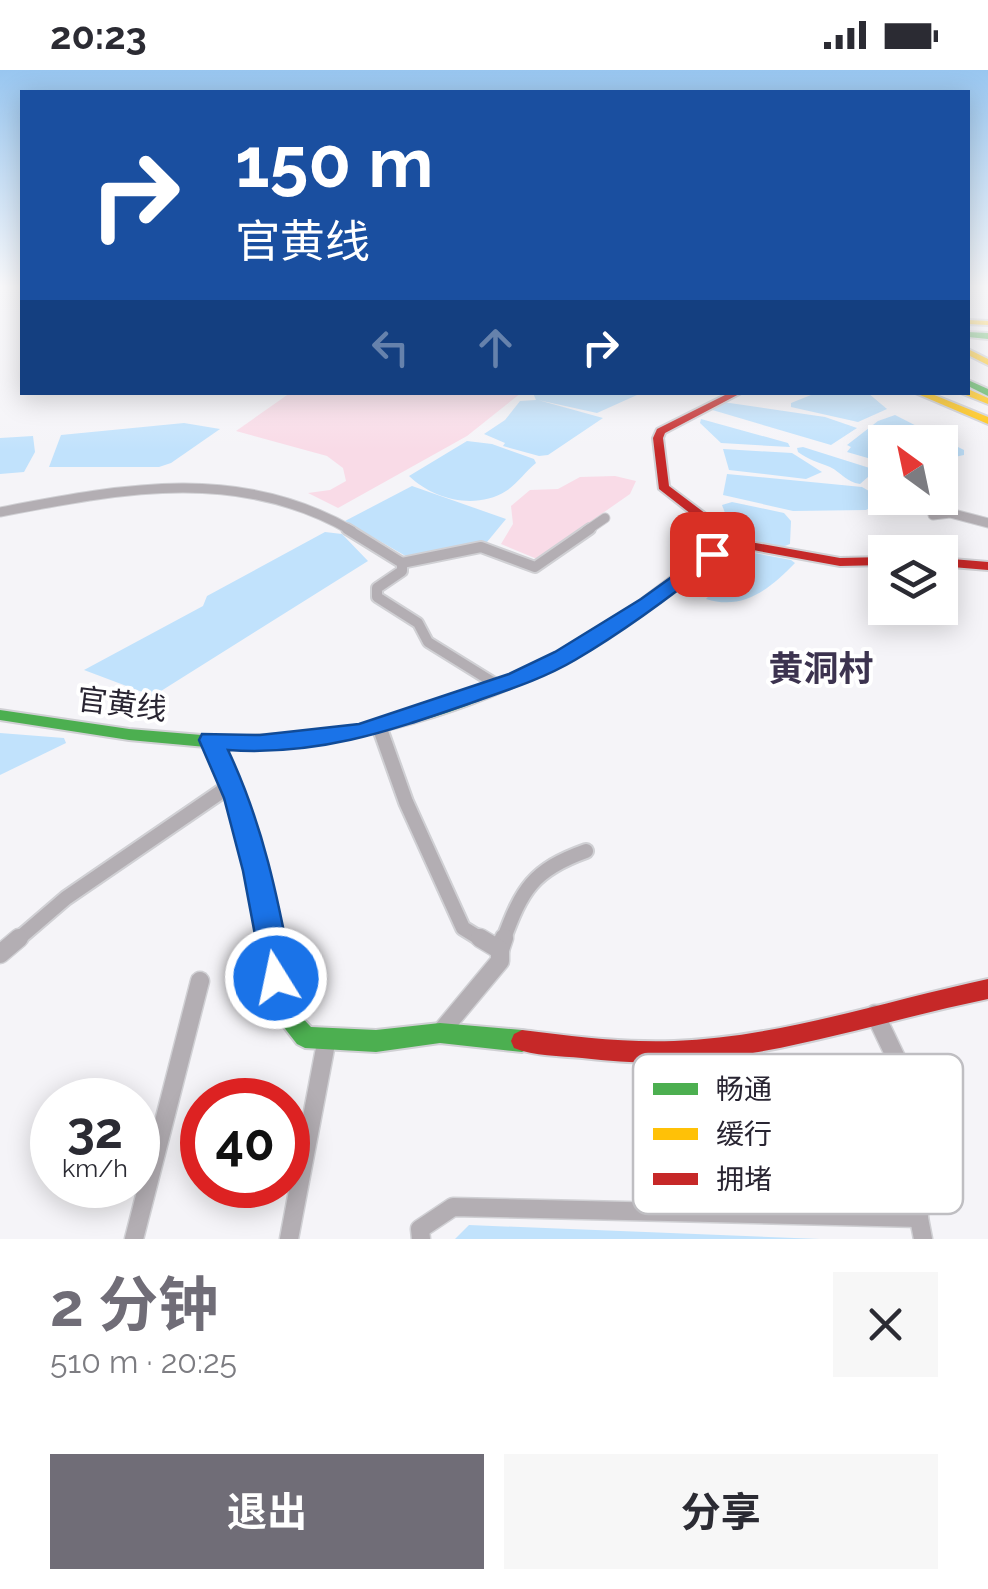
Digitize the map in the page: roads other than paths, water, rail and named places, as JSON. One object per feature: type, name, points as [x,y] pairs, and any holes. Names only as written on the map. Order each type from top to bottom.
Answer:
[{"type":"main road","points":[[733,395],[661,431],[658,438],[663,487],[714,526],[724,541],[840,562],[868,562]]},
{"type":"main road","points":[[923,395],[988,421]]},
{"type":"main road","name":"官黄线","points":[[0,715],[260,744],[362,732],[499,686],[564,657],[648,604],[724,541]]},
{"type":"main road","points":[[958,564],[988,566]]},
{"type":"main road","points":[[211,740],[231,785],[258,871],[283,1012],[305,1037],[376,1041],[440,1033],[580,1047],[694,1051],[816,1031],[988,989]]},
{"type":"street","points":[[0,512],[169,488],[241,490],[252,496],[286,499],[323,515],[402,563],[481,547],[535,568],[605,518]]},
{"type":"street","points":[[954,515],[988,523]]},
{"type":"street","points":[[402,563],[402,571],[377,588],[377,598],[418,623],[428,642],[499,686]]},
{"type":"street","points":[[379,726],[406,802],[462,928],[500,950]]},
{"type":"street","points":[[0,954],[66,898],[231,785]]},
{"type":"street","points":[[440,1033],[500,962],[500,950],[531,877],[552,861],[586,851]]},
{"type":"street","points":[[134,1239],[200,981]]},
{"type":"street","points":[[875,1014],[895,1054]]},
{"type":"street","points":[[290,1239],[327,1038]]},
{"type":"street","points":[[421,1239],[420,1229],[452,1207],[921,1229]]},
{"type":"water","points":[[534,395],[637,395],[597,413],[538,400],[603,418],[548,455],[503,446],[505,443],[484,434],[505,420],[520,401],[536,400]]},
{"type":"water","points":[[811,395],[870,395],[887,409],[858,422],[791,407],[791,403]]},
{"type":"water","points":[[723,402],[825,417],[857,428],[831,445],[709,409]]},
{"type":"water","points":[[895,415],[915,425],[873,425]]},
{"type":"water","points":[[701,419],[788,443],[790,447],[721,443],[700,423]]},
{"type":"water","points":[[184,423],[220,429],[159,467],[49,467],[61,435]]},
{"type":"water","points":[[868,429],[868,458],[847,452],[851,447],[847,445]]},
{"type":"water","points":[[33,436],[35,452],[24,472],[0,474],[0,438]]},
{"type":"water","points":[[467,441],[492,444],[536,463],[506,491],[482,500],[443,496],[409,476]]},
{"type":"water","points":[[797,448],[868,467],[868,477],[860,484],[855,483]]},
{"type":"water","points":[[723,449],[792,453],[822,472],[806,479],[729,470]]},
{"type":"water","points":[[727,474],[862,487],[868,490],[868,509],[793,511],[723,495]]},
{"type":"water","points":[[412,486],[506,519],[487,542],[409,558],[345,521]]},
{"type":"water","points":[[732,502],[784,513],[791,521],[790,544],[780,548],[733,534],[722,505]]},
{"type":"water","points":[[325,532],[342,534],[368,561],[153,696],[84,670],[203,606],[207,596]]},
{"type":"water","points":[[728,548],[795,563],[776,581],[744,600],[706,599],[721,583],[730,559],[724,555]]},
{"type":"water","points":[[0,733],[64,738],[66,743],[0,775]]},
{"type":"water","points":[[469,1225],[820,1239],[455,1239]]},
{"type":"district","name":"黄洞村","points":[[821,668]]}]
